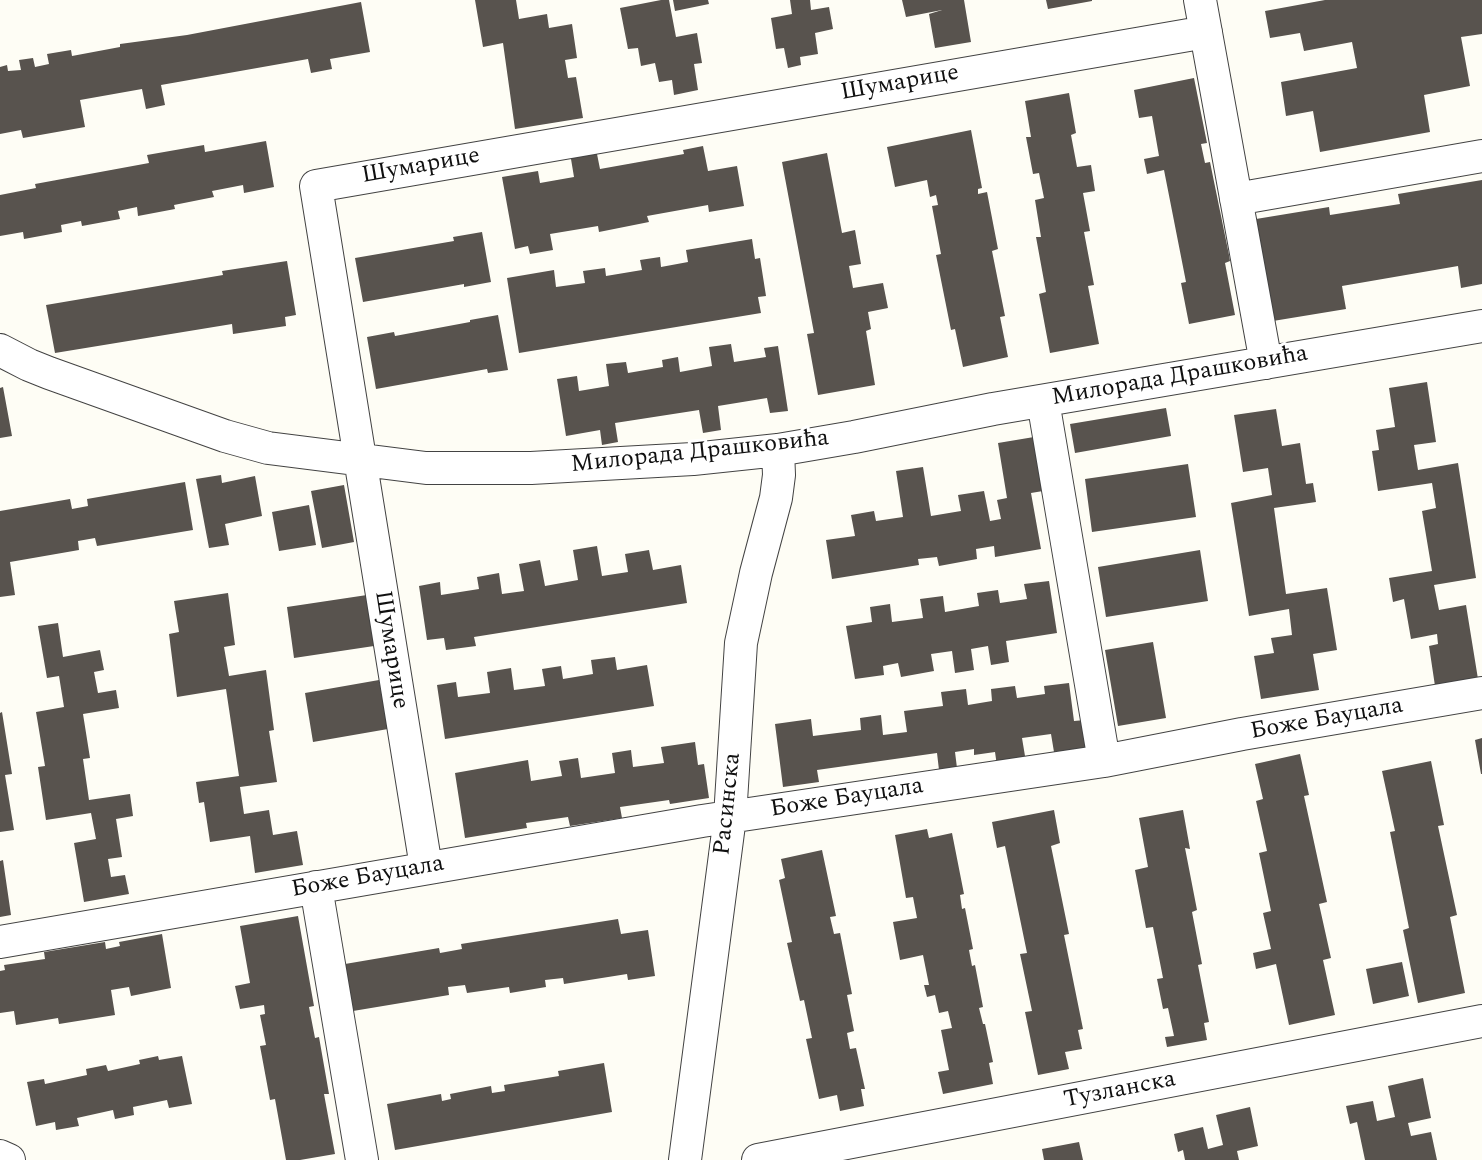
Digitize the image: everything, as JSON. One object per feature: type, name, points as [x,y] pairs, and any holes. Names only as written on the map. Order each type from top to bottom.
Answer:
[{"type":"street","points":[[1200,0],[1266,363]]},
{"type":"street","name":"Шумарице","points":[[426,867],[316,186],[1206,32]]},
{"type":"street","points":[[1236,199],[1482,156]]},
{"type":"street","name":"Милорада Драшковића","points":[[0,350],[29,365],[225,436],[268,448],[426,468],[531,468],[693,459],[778,450],[1043,401],[1482,326]]},
{"type":"street","points":[[1043,401],[1104,760]]},
{"type":"street","name":"Расинска","points":[[686,1160],[730,817],[741,642],[776,498],[778,450]]},
{"type":"street","name":"Боже Бауцала","points":[[0,942],[426,867],[730,817],[1104,760],[1482,693]]},
{"type":"street","points":[[316,886],[362,1160]]},
{"type":"street","name":"Тузланска","points":[[758,1160],[1482,1021]]},
{"type":"street","points":[[0,1156],[9,1160]]},
{"type":"building","points":[[475,0],[516,0],[519,19],[547,14],[549,28],[572,24],[577,58],[565,60],[568,78],[576,77],[583,118],[515,129],[503,43],[483,47]]},
{"type":"building","points":[[669,0],[676,37],[697,33],[702,63],[694,64],[698,90],[674,95],[672,80],[659,82],[655,63],[641,66],[638,48],[628,49],[620,8]]},
{"type":"building","points":[[673,0],[708,0],[709,4],[675,11]]},
{"type":"building","points":[[790,0],[810,0],[811,10],[829,7],[833,29],[815,33],[818,54],[800,57],[801,65],[788,68],[784,48],[776,49],[771,18],[792,14]]},
{"type":"building","points":[[902,0],[964,0],[971,42],[935,48],[929,14],[942,10],[906,17]]},
{"type":"building","points":[[1046,0],[1092,0],[1092,1],[1048,9]]},
{"type":"building","points":[[1325,0],[1482,0],[1482,34],[1461,37],[1470,86],[1424,95],[1430,132],[1320,152],[1313,111],[1286,116],[1281,82],[1357,68],[1352,42],[1304,51],[1300,33],[1270,38],[1265,11]]},
{"type":"building","points":[[361,2],[370,52],[330,59],[332,69],[311,73],[308,59],[161,85],[165,105],[146,109],[142,89],[80,100],[85,127],[23,138],[21,130],[0,134],[0,67],[7,65],[8,71],[21,70],[19,60],[33,58],[35,67],[49,64],[47,54],[71,50],[72,56],[120,47],[120,44],[187,35]]},
{"type":"building","points":[[1194,78],[1207,143],[1201,144],[1205,163],[1210,162],[1229,255],[1230,261],[1225,263],[1235,315],[1189,324],[1181,283],[1186,282],[1164,170],[1147,174],[1144,159],[1159,156],[1152,116],[1139,118],[1134,90]]},
{"type":"building","points":[[1069,93],[1076,133],[1071,135],[1077,167],[1091,165],[1095,191],[1083,193],[1090,231],[1084,232],[1094,285],[1088,286],[1099,344],[1050,353],[1039,294],[1046,292],[1036,237],[1041,237],[1035,200],[1044,198],[1039,173],[1033,174],[1026,137],[1031,137],[1025,101]]},
{"type":"building","points":[[971,130],[982,188],[978,189],[978,194],[987,192],[998,249],[992,251],[1005,316],[1000,317],[1008,357],[963,367],[955,329],[951,330],[936,255],[941,254],[932,206],[938,205],[936,195],[930,197],[927,180],[895,187],[887,147]]},
{"type":"building","points":[[266,141],[274,187],[244,193],[243,185],[212,191],[214,197],[174,205],[175,209],[138,216],[137,207],[118,211],[120,219],[82,226],[81,221],[61,225],[62,232],[24,239],[23,232],[0,236],[0,195],[36,188],[35,184],[149,163],[147,155],[204,145],[205,152]]},
{"type":"building","points":[[703,146],[708,171],[737,166],[744,206],[709,212],[708,205],[647,216],[649,222],[599,232],[598,226],[550,234],[553,250],[530,254],[528,246],[515,249],[502,177],[538,171],[540,183],[574,177],[570,153],[596,149],[600,169],[684,154],[683,150]]},
{"type":"building","points":[[827,153],[842,233],[855,230],[861,264],[849,266],[853,288],[883,283],[888,308],[868,312],[871,329],[866,331],[875,385],[818,395],[807,334],[814,333],[782,162]]},
{"type":"building","points":[[1482,180],[1482,284],[1461,288],[1458,266],[1342,286],[1346,309],[1273,321],[1256,219],[1329,207],[1330,215],[1400,204],[1398,194]]},
{"type":"building","points":[[482,232],[491,282],[464,287],[464,284],[363,302],[355,258],[454,241],[453,237]]},
{"type":"building","points":[[752,239],[755,259],[760,258],[766,296],[758,297],[761,313],[519,353],[507,278],[554,270],[556,287],[585,283],[583,271],[605,268],[606,276],[642,270],[640,260],[660,257],[661,267],[688,262],[686,250]]},
{"type":"building","points":[[287,261],[296,315],[285,317],[286,326],[233,334],[232,324],[55,353],[46,305],[223,275],[222,271]]},
{"type":"building","points":[[498,315],[508,370],[488,373],[487,369],[376,389],[367,337],[394,332],[395,336]]},
{"type":"building","points":[[731,344],[734,362],[766,357],[764,348],[778,346],[788,411],[770,413],[767,398],[718,406],[721,430],[703,433],[699,410],[615,423],[618,442],[602,445],[600,430],[566,436],[557,379],[577,376],[579,391],[609,386],[606,364],[626,362],[628,373],[663,367],[662,360],[678,357],[680,372],[712,366],[709,347]]},
{"type":"building","points":[[1427,382],[1436,442],[1414,445],[1418,470],[1458,463],[1476,578],[1434,585],[1439,610],[1466,605],[1478,679],[1435,686],[1429,646],[1438,644],[1437,634],[1411,639],[1404,599],[1393,602],[1389,578],[1432,571],[1422,511],[1436,508],[1432,483],[1378,491],[1372,451],[1379,450],[1376,430],[1395,427],[1389,388]]},
{"type":"building","points":[[3,387],[12,436],[0,438],[0,388]]},
{"type":"building","points":[[1166,408],[1171,436],[1075,453],[1070,424]]},
{"type":"building","points":[[1276,409],[1282,446],[1300,443],[1306,484],[1313,483],[1316,502],[1274,508],[1286,594],[1327,588],[1337,650],[1313,654],[1319,690],[1261,699],[1254,656],[1274,653],[1271,638],[1292,635],[1289,609],[1249,616],[1231,503],[1272,495],[1268,468],[1243,472],[1234,415]]},
{"type":"building","points":[[1040,436],[1049,490],[1031,493],[1041,549],[995,557],[994,546],[976,549],[977,559],[939,566],[937,557],[918,559],[919,565],[832,579],[826,540],[855,536],[851,515],[874,511],[876,521],[903,517],[896,471],[923,467],[931,516],[961,511],[958,495],[984,491],[990,521],[1001,519],[997,500],[1007,498],[998,443]]},
{"type":"building","points":[[1188,464],[1196,517],[1092,532],[1085,479]]},
{"type":"building","points":[[221,475],[222,483],[255,476],[262,516],[225,524],[229,545],[209,548],[196,479]]},
{"type":"building","points":[[185,482],[193,530],[97,546],[95,538],[78,541],[79,550],[10,562],[15,595],[0,597],[0,511],[70,499],[72,509],[88,506],[87,499]]},
{"type":"building","points":[[344,485],[354,542],[322,548],[311,491]]},
{"type":"building","points":[[309,505],[316,545],[279,551],[272,512]]},
{"type":"building","points":[[597,546],[602,576],[628,572],[625,554],[649,550],[653,570],[681,565],[687,603],[474,637],[476,646],[446,650],[444,638],[427,640],[419,586],[440,582],[441,595],[479,589],[477,577],[499,573],[502,594],[524,591],[519,564],[540,560],[545,586],[578,580],[573,550]]},
{"type":"building","points":[[1200,550],[1208,601],[1106,617],[1098,567]]},
{"type":"building","points":[[1049,581],[1057,633],[1006,641],[1009,662],[991,665],[988,646],[971,649],[974,670],[955,673],[952,651],[931,654],[934,671],[901,677],[898,663],[883,666],[884,675],[855,679],[846,626],[872,622],[870,607],[890,604],[892,622],[923,618],[920,599],[943,596],[945,612],[979,606],[977,593],[998,590],[1000,603],[1027,599],[1024,584]]},
{"type":"building","points":[[228,593],[235,645],[224,647],[229,676],[266,670],[274,730],[269,731],[277,782],[240,787],[244,814],[269,810],[273,835],[297,831],[303,865],[255,873],[250,836],[210,842],[204,802],[199,803],[196,782],[239,776],[226,689],[177,697],[169,634],[179,632],[174,601]]},
{"type":"building","points":[[367,595],[374,646],[294,658],[287,607]]},
{"type":"building","points":[[58,623],[63,657],[100,650],[104,670],[94,672],[98,693],[116,690],[119,708],[83,714],[90,758],[83,759],[89,800],[130,794],[133,816],[116,819],[122,857],[108,859],[111,877],[125,875],[129,894],[84,902],[74,843],[96,839],[91,813],[46,820],[38,767],[45,766],[36,712],[64,707],[59,676],[47,678],[38,626]]},
{"type":"building","points":[[1153,642],[1166,718],[1118,726],[1105,650]]},
{"type":"building","points":[[615,657],[617,670],[647,665],[654,706],[445,739],[437,685],[456,682],[458,697],[490,693],[487,672],[511,668],[514,690],[545,686],[542,669],[561,666],[563,679],[593,674],[591,660]]},
{"type":"building","points":[[379,680],[388,729],[313,742],[305,693]]},
{"type":"building","points":[[1069,683],[1074,721],[1085,720],[1089,748],[1054,752],[1051,734],[1022,738],[1026,762],[997,766],[995,752],[974,755],[974,749],[955,752],[957,768],[939,770],[937,753],[817,770],[819,782],[783,787],[775,724],[811,719],[813,736],[861,730],[860,718],[881,715],[883,735],[907,732],[904,711],[943,706],[941,692],[966,689],[968,705],[992,701],[991,689],[1015,686],[1017,698],[1045,694],[1044,686]]},
{"type":"building","points":[[2,712],[12,774],[5,775],[14,830],[0,832],[0,713]]},
{"type":"building","points":[[1482,738],[1482,774],[1481,774],[1475,740]]},
{"type":"building","points":[[695,742],[698,765],[704,764],[709,798],[670,804],[669,800],[620,807],[622,818],[570,826],[568,817],[526,823],[527,828],[465,838],[455,773],[528,760],[531,781],[562,776],[559,761],[578,758],[581,778],[615,773],[612,753],[631,750],[633,767],[664,763],[661,747]]},
{"type":"building","points":[[1300,754],[1309,795],[1304,796],[1327,902],[1319,904],[1331,958],[1323,960],[1335,1015],[1289,1025],[1276,964],[1256,969],[1253,953],[1271,949],[1263,913],[1271,911],[1259,853],[1267,851],[1256,801],[1263,799],[1255,764]]},
{"type":"building","points":[[1431,761],[1444,825],[1438,826],[1457,915],[1450,917],[1465,993],[1418,1003],[1403,930],[1409,928],[1390,832],[1395,831],[1382,771]]},
{"type":"building","points":[[1054,810],[1060,843],[1051,846],[1069,934],[1064,935],[1083,1029],[1078,1030],[1082,1049],[1065,1052],[1069,1069],[1038,1075],[1025,1012],[1032,1011],[1020,954],[1027,953],[1005,846],[997,848],[992,822]]},
{"type":"building","points":[[1183,810],[1190,849],[1185,848],[1197,910],[1192,912],[1202,964],[1198,965],[1209,1022],[1204,1023],[1207,1040],[1167,1047],[1165,1037],[1174,1036],[1168,1008],[1163,1009],[1157,979],[1163,978],[1153,927],[1146,928],[1135,870],[1148,867],[1139,818]]},
{"type":"building","points":[[927,829],[929,838],[952,833],[964,894],[960,895],[962,909],[965,908],[973,949],[969,950],[972,966],[975,965],[983,1007],[979,1008],[993,1062],[989,1063],[993,1084],[943,1094],[938,1072],[949,1070],[941,1030],[952,1028],[948,1011],[939,1013],[935,995],[927,997],[924,985],[929,985],[923,955],[900,960],[893,922],[917,918],[913,897],[906,898],[895,835]]},
{"type":"building","points":[[822,850],[836,916],[830,917],[834,934],[840,933],[852,994],[847,995],[854,1031],[847,1033],[850,1049],[856,1048],[865,1089],[861,1089],[864,1106],[840,1111],[837,1095],[819,1099],[806,1039],[812,1038],[804,1000],[800,1001],[787,943],[792,942],[779,880],[785,878],[781,859]]},
{"type":"building","points":[[3,860],[11,915],[0,917],[0,861]]},
{"type":"building","points":[[298,916],[314,1006],[309,1007],[315,1038],[319,1037],[329,1094],[324,1094],[335,1154],[286,1160],[275,1099],[270,1100],[260,1046],[266,1045],[260,1015],[265,1014],[264,1005],[240,1009],[235,986],[250,983],[240,926]]},
{"type":"building","points":[[618,919],[621,934],[648,930],[655,976],[628,980],[627,974],[564,984],[563,978],[545,980],[546,987],[510,993],[509,987],[467,993],[465,985],[448,987],[449,995],[353,1011],[345,964],[439,948],[440,953],[462,949],[461,944]]},
{"type":"building","points":[[162,934],[171,988],[131,996],[129,987],[111,990],[115,1015],[59,1024],[58,1018],[16,1025],[14,1011],[0,1013],[0,971],[5,970],[4,965],[45,959],[44,952],[105,942],[106,949],[120,946],[119,942]]},
{"type":"building","points":[[1402,962],[1409,996],[1373,1004],[1366,969]]},
{"type":"building","points":[[158,1056],[159,1060],[182,1056],[192,1104],[169,1108],[167,1100],[133,1107],[134,1115],[115,1119],[113,1110],[77,1118],[79,1126],[56,1130],[55,1122],[36,1126],[27,1082],[44,1079],[45,1084],[87,1075],[86,1069],[106,1065],[108,1071],[140,1064],[139,1060]]},
{"type":"building","points":[[604,1063],[612,1112],[395,1150],[387,1104],[441,1094],[442,1101],[451,1099],[450,1094],[491,1086],[492,1093],[505,1091],[504,1085],[559,1076],[558,1071]]},
{"type":"building","points":[[1423,1078],[1431,1118],[1408,1123],[1411,1136],[1431,1132],[1437,1160],[1365,1160],[1357,1122],[1350,1124],[1346,1106],[1373,1101],[1377,1121],[1395,1117],[1388,1086]]},
{"type":"building","points":[[1250,1107],[1258,1146],[1237,1151],[1239,1160],[1185,1160],[1183,1150],[1178,1152],[1174,1134],[1203,1127],[1208,1149],[1223,1145],[1216,1115]]},
{"type":"building","points":[[1079,1142],[1083,1160],[1044,1160],[1042,1149]]}]
